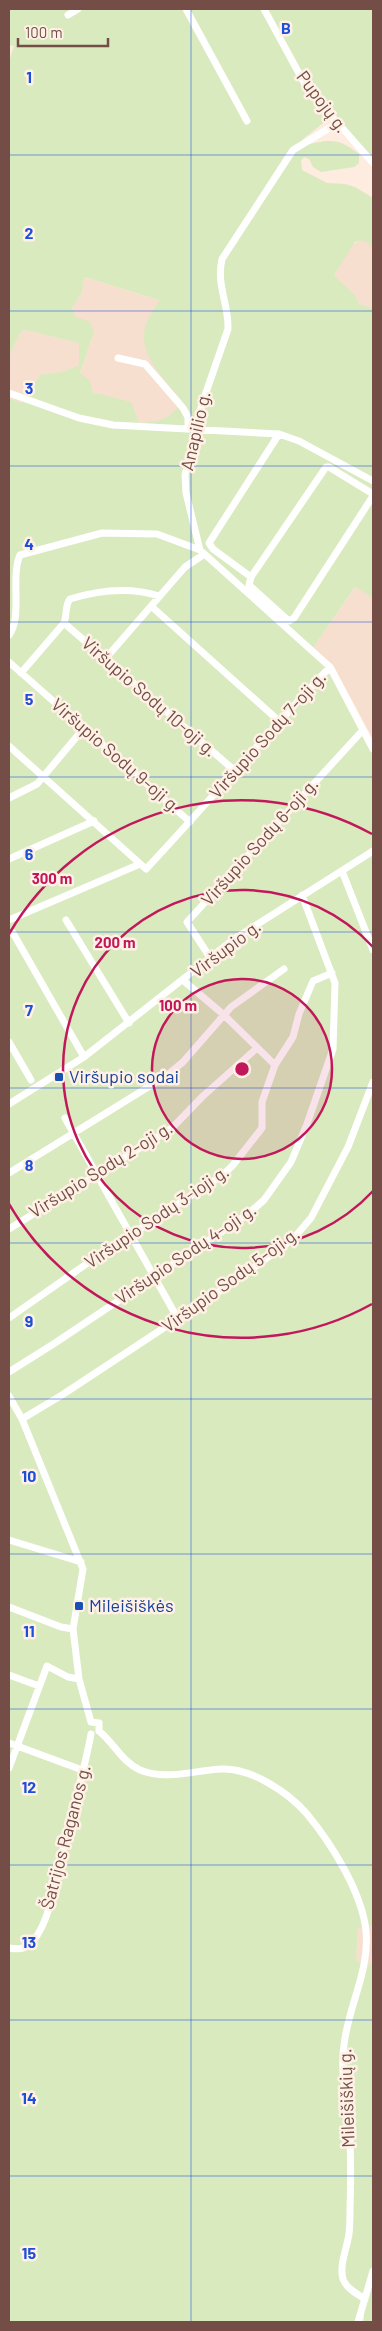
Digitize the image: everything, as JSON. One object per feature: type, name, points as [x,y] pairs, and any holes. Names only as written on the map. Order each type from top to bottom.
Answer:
[{"type":"street","points":[[68,15],[78,9]]},
{"type":"street","points":[[186,9],[247,121]]},
{"type":"street","name":"Pupojų g.","points":[[264,9],[306,88],[336,124],[373,163]]},
{"type":"street","name":"Anapilio g.","points":[[202,552],[185,487],[186,466],[191,428],[228,329],[219,278],[222,258],[293,150],[336,124]]},
{"type":"street","points":[[118,358],[145,364],[183,408],[191,428]]},
{"type":"street","points":[[9,393],[91,422],[113,425],[278,434],[299,441],[373,481]]},
{"type":"street","points":[[251,577],[213,549],[209,543],[278,434]]},
{"type":"street","points":[[326,467],[329,467],[373,495],[294,618],[289,621],[266,602],[249,585],[251,577],[326,467]]},
{"type":"street","points":[[9,635],[14,619],[15,572],[20,554],[102,534],[140,532],[156,534],[202,552],[330,667],[373,749]]},
{"type":"street","points":[[106,658],[159,596],[188,564],[202,552]]},
{"type":"street","points":[[232,579],[241,569]]},
{"type":"street","points":[[21,673],[64,624],[68,601],[84,595],[129,591],[159,596]]},
{"type":"street","points":[[151,606],[279,721]]},
{"type":"street","name":"Viršupio Sodų 10-oji g.","points":[[64,624],[106,658],[234,770]]},
{"type":"street","name":"Viršupio Sodų 9-oji g.","points":[[9,662],[190,822]]},
{"type":"street","name":"Viršupio Sodų 7-oji g.","points":[[140,864],[146,870],[234,770],[330,667]]},
{"type":"street","points":[[9,798],[32,787],[43,777],[84,728]]},
{"type":"street","name":"Viršupio Sodų 6-oji g.","points":[[210,959],[187,922],[363,730]]},
{"type":"street","points":[[9,746],[140,864],[9,920]]},
{"type":"street","points":[[9,859],[94,822]]},
{"type":"street","name":"Viršupio g.","points":[[9,1104],[84,1057],[184,981],[234,939],[373,851]]},
{"type":"street","points":[[342,871],[373,950]]},
{"type":"street","name":"Viršupio Sodų 4-oji g.","points":[[9,1372],[257,1207],[285,1172],[301,1138],[332,1055],[336,995],[332,973],[302,895]]},
{"type":"street","points":[[66,920],[128,1023]]},
{"type":"street","points":[[13,934],[84,1057]]},
{"type":"street","points":[[9,1174],[166,1076],[183,1062],[231,1007],[284,969]]},
{"type":"street","name":"Viršupio Sodų 3-ioji g.","points":[[9,1318],[205,1187],[233,1165],[262,1128],[262,1102],[275,1065],[293,1037],[299,1014],[313,981],[332,973]]},
{"type":"street","points":[[184,981],[224,1015],[275,1065]]},
{"type":"street","points":[[9,1042],[31,1080]]},
{"type":"street","name":"Viršupio Sodų 2-oji g.","points":[[9,1229],[172,1128],[203,1096],[257,1048]]},
{"type":"street","name":"Viršupio Sodų 5-oji g.","points":[[22,1419],[178,1319],[284,1246],[303,1230],[348,1147],[373,1082]]},
{"type":"street","points":[[65,1118],[178,1319]]},
{"type":"street","points":[[9,1396],[22,1419],[81,1562],[83,1574],[73,1629],[79,1679],[91,1722]]},
{"type":"street","points":[[9,1540],[81,1562]]},
{"type":"street","points":[[9,1607],[61,1627],[73,1629]]},
{"type":"street","points":[[9,1768],[39,1686],[49,1665],[68,1677],[79,1679]]},
{"type":"street","points":[[9,1675],[39,1686]]},
{"type":"street","name":"Mileišiškių g.","points":[[91,1722],[99,1723],[95,1732],[107,1738],[127,1762],[147,1772],[172,1775],[234,1769],[256,1776],[293,1800],[306,1813],[342,1866],[364,1918],[366,1943],[360,1980],[344,2044],[342,2065],[349,2125],[350,2207],[349,2232],[342,2271],[347,2285],[365,2299]]},
{"type":"street","name":"Šatrijos Raganos g.","points":[[9,1948],[24,1948],[34,1940],[39,1932],[56,1884],[62,1850],[95,1732],[87,1727],[91,1722]]},
{"type":"street","points":[[9,1743],[85,1771]]},
{"type":"street","points":[[358,2322],[373,2271]]},
{"type":"shaded area","points":[[360,240],[368,241],[373,248],[373,308],[359,304],[355,295],[334,275],[351,246]]},
{"type":"shaded area","points":[[83,277],[159,300],[146,324],[151,361],[182,401],[170,417],[158,422],[139,423],[108,397],[92,392],[80,373],[94,332],[76,317],[72,308],[82,292]]},
{"type":"shaded area","points":[[25,330],[79,343],[79,365],[62,372],[41,374],[21,403],[9,398],[9,357],[20,333]]},
{"type":"shaded area","points":[[356,586],[373,598],[373,739],[334,667],[313,648]]},
{"type":"shaded area","points":[[373,1926],[373,1963],[366,1966],[356,1960],[358,1928]]},
{"type":"green space","points":[[9,9],[373,9],[373,159],[332,116],[302,140],[302,146],[325,141],[338,142],[359,154],[359,163],[354,167],[321,172],[313,167],[309,159],[304,157],[301,161],[302,170],[327,183],[345,184],[355,187],[373,198],[373,248],[365,241],[355,242],[334,275],[355,295],[359,304],[373,308],[373,598],[355,587],[313,648],[330,671],[373,753],[373,1926],[358,1928],[356,1960],[366,1966],[373,1963],[373,2322],[364,2322],[364,2315],[359,2310],[355,2322],[9,2322],[9,398],[21,403],[41,374],[62,372],[79,365],[79,343],[25,330],[20,333],[9,357],[9,62],[14,46],[9,45]],"holes":[[[84,277],[159,300],[146,324],[145,346],[154,366],[182,401],[169,416],[159,420],[139,423],[131,402],[92,392],[90,381],[80,373],[94,332],[90,322],[76,317],[72,308],[82,292]]]},
{"type":"place","name":"Viršupio sodai","points":[[59,1077]]},
{"type":"place","name":"Mileišiškės","points":[[79,1606]]}]
